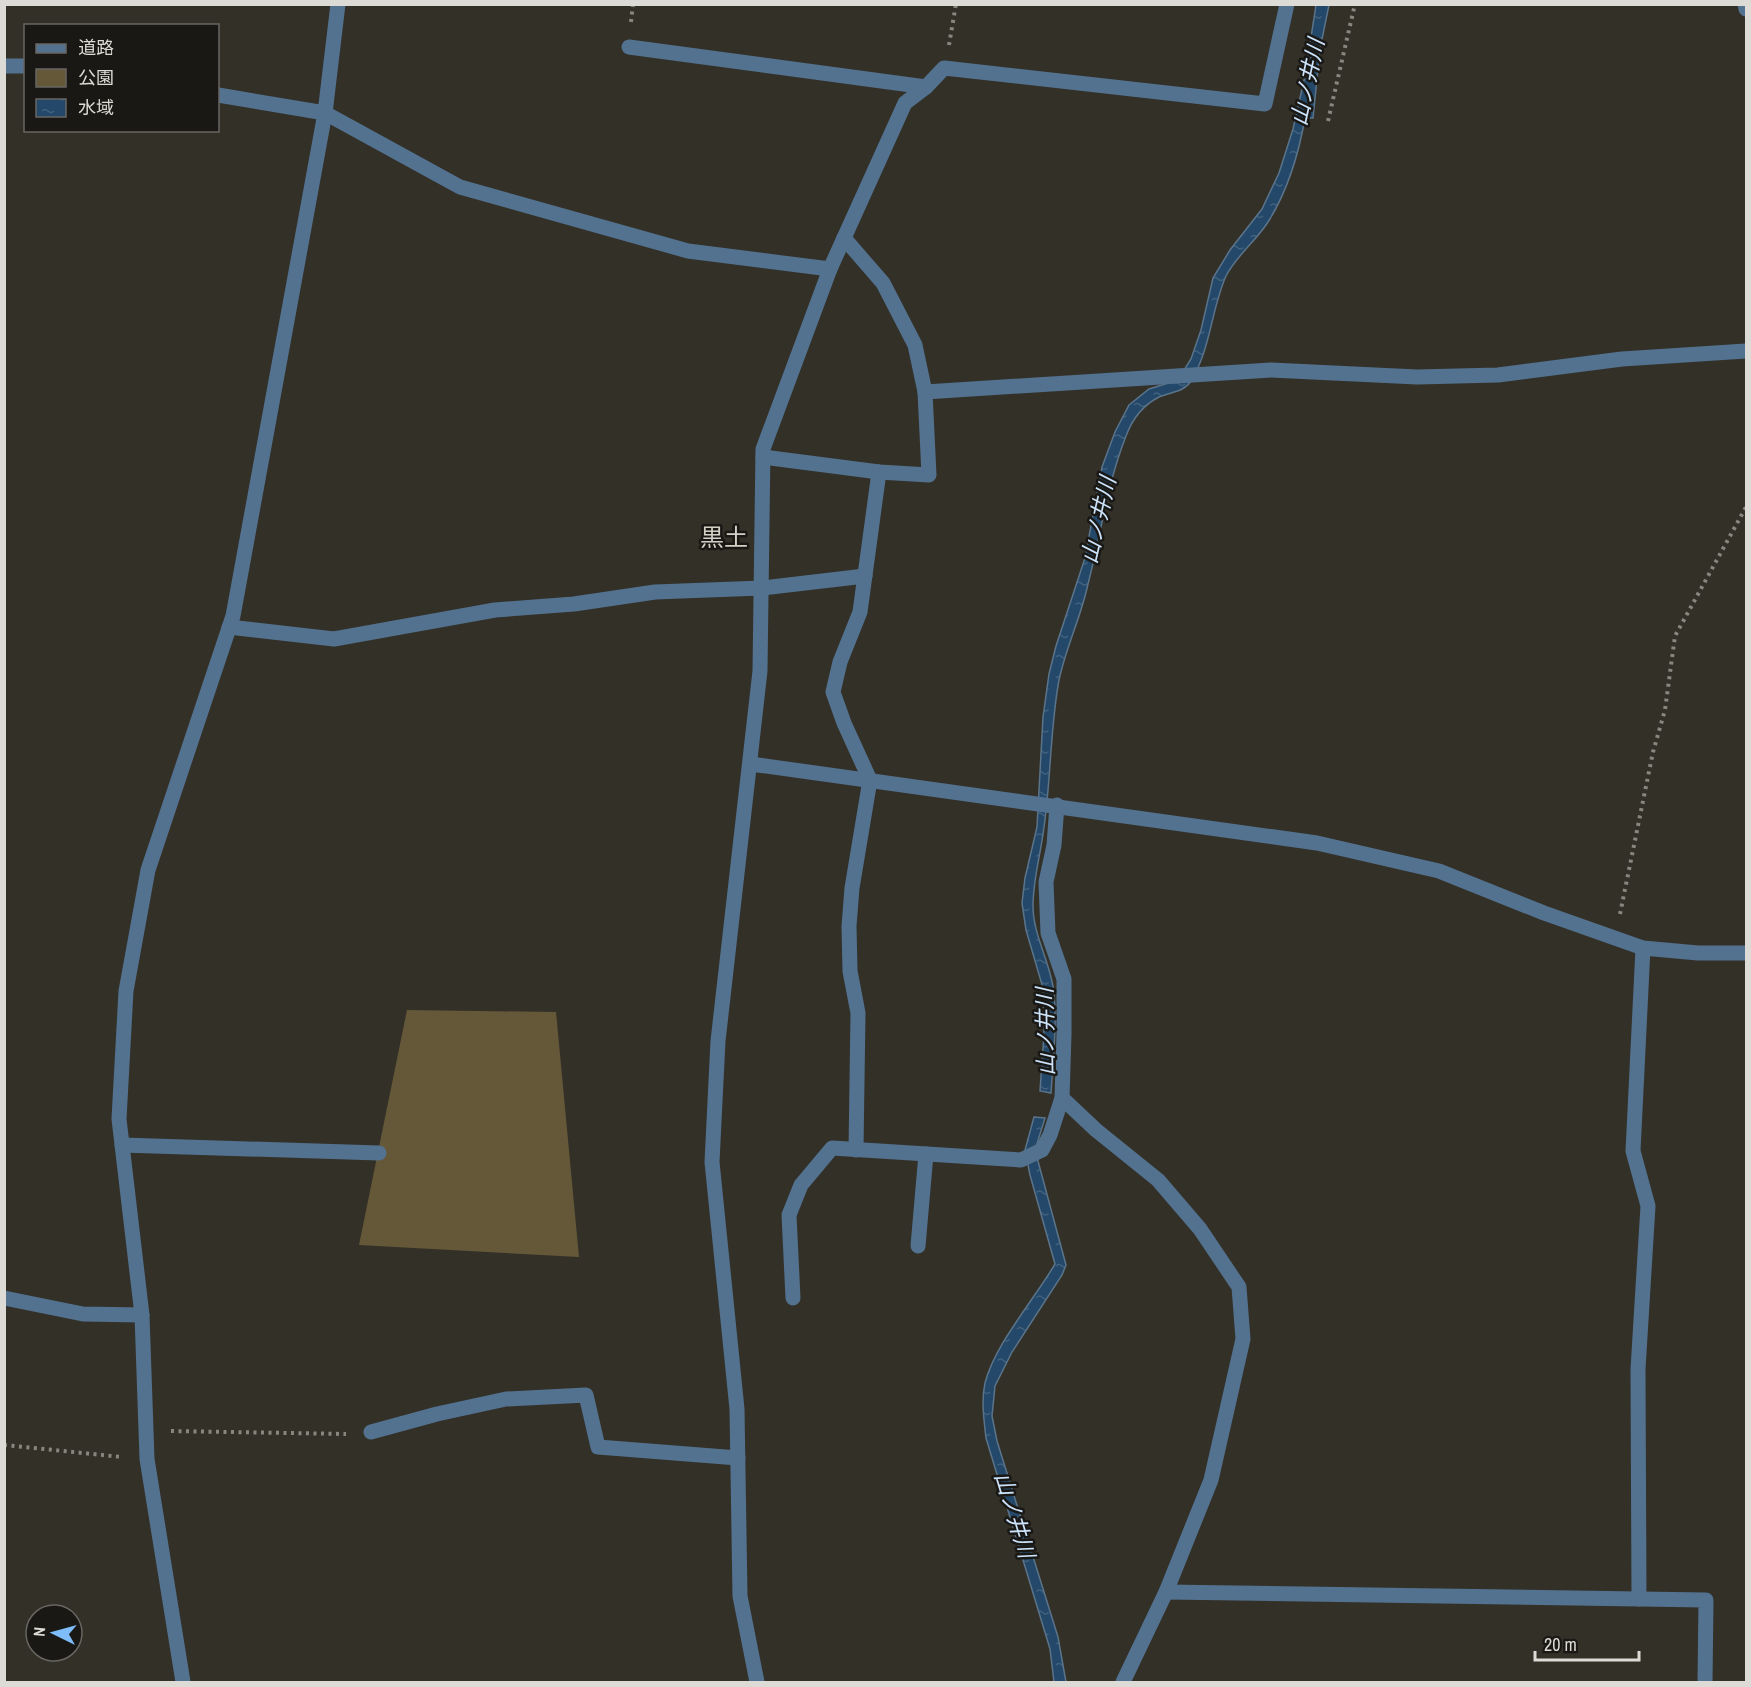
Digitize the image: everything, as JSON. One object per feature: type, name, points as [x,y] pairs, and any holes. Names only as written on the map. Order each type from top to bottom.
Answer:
[{"type":"street","points":[[183,1683],[147,1459],[142,1315],[119,1119],[126,991],[148,870],[233,616],[325,113],[338,4]]},
{"type":"street","points":[[757,1683],[740,1596],[737,1409],[712,1162],[717,1041],[760,671],[763,449],[830,269],[905,104],[945,68],[1264,104],[1287,4]]},
{"type":"street","points":[[629,46],[926,87]]},
{"type":"street","points":[[4,66],[24,66]]},
{"type":"street","points":[[219,95],[325,113],[460,187],[688,251],[830,269]]},
{"type":"street","points":[[763,457],[879,472],[929,475],[925,392],[915,345],[883,283],[844,238]]},
{"type":"street","points":[[925,392],[1271,370],[1418,376],[1498,375],[1622,359],[1746,351]]},
{"type":"street","points":[[856,1150],[858,1013],[850,971],[849,926],[852,888],[870,780],[843,723],[833,692],[840,662],[860,612],[879,472]]},
{"type":"street","points":[[229,627],[334,639],[495,610],[574,604],[655,592],[762,588],[865,576]]},
{"type":"street","points":[[751,764],[1317,843],[1439,871],[1544,913],[1643,948],[1698,953],[1746,953]]},
{"type":"street","points":[[793,1298],[789,1215],[801,1185],[832,1148],[1021,1160],[1042,1150],[1050,1135],[1062,1098],[1064,979],[1048,933],[1046,882],[1054,845],[1057,805]]},
{"type":"street","points":[[1639,1599],[1638,1368],[1648,1206],[1633,1152],[1643,948]]},
{"type":"street","points":[[1062,1098],[1096,1130],[1158,1180],[1200,1229],[1239,1287],[1243,1339],[1211,1480],[1167,1592],[1123,1683]]},
{"type":"street","points":[[122,1145],[379,1153]]},
{"type":"street","points":[[918,1246],[926,1154]]},
{"type":"street","points":[[4,1298],[84,1314],[142,1315]]},
{"type":"street","points":[[371,1432],[437,1414],[506,1399],[586,1395],[598,1447],[738,1458]]},
{"type":"street","points":[[1167,1592],[1706,1600],[1705,1683]]},
{"type":"path","points":[[945,68],[956,4]]},
{"type":"path","points":[[1329,121],[1355,4]]},
{"type":"path","points":[[1615,938],[1653,752],[1665,710],[1676,636],[1746,507]]},
{"type":"path","points":[[146,1431],[343,1435],[371,1432]]},
{"type":"path","points":[[4,1445],[147,1459]]},
{"type":"green space","points":[[407,1010],[556,1012],[579,1257],[359,1245]]},
{"type":"water","name":"山ノ井川","points":[[1316,5],[1329,5],[1320,49],[1313,118],[1305,118],[1291,172],[1275,210],[1226,276],[1203,355],[1191,381],[1181,390],[1159,397],[1148,404],[1128,430],[1109,491],[1085,596],[1062,668],[1056,698],[1043,837],[1033,896],[1036,928],[1052,982],[1055,1005],[1051,1093],[1040,1091],[1044,1034],[1043,988],[1026,930],[1022,903],[1025,878],[1037,827],[1043,717],[1049,674],[1056,646],[1085,558],[1102,467],[1115,432],[1129,405],[1149,389],[1178,380],[1191,359],[1201,330],[1213,278],[1230,250],[1262,209],[1279,173],[1293,129],[1305,76]]},
{"type":"water","name":"山ノ井川","points":[[1034,1117],[1045,1118],[1035,1150],[1066,1265],[1062,1275],[1012,1352],[995,1386],[992,1416],[997,1441],[1058,1637],[1066,1682],[1054,1682],[1050,1649],[986,1438],[983,1410],[985,1383],[997,1353],[1055,1264],[1025,1150]]},
{"type":"district","name":"黒土","points":[[724,537]]}]
